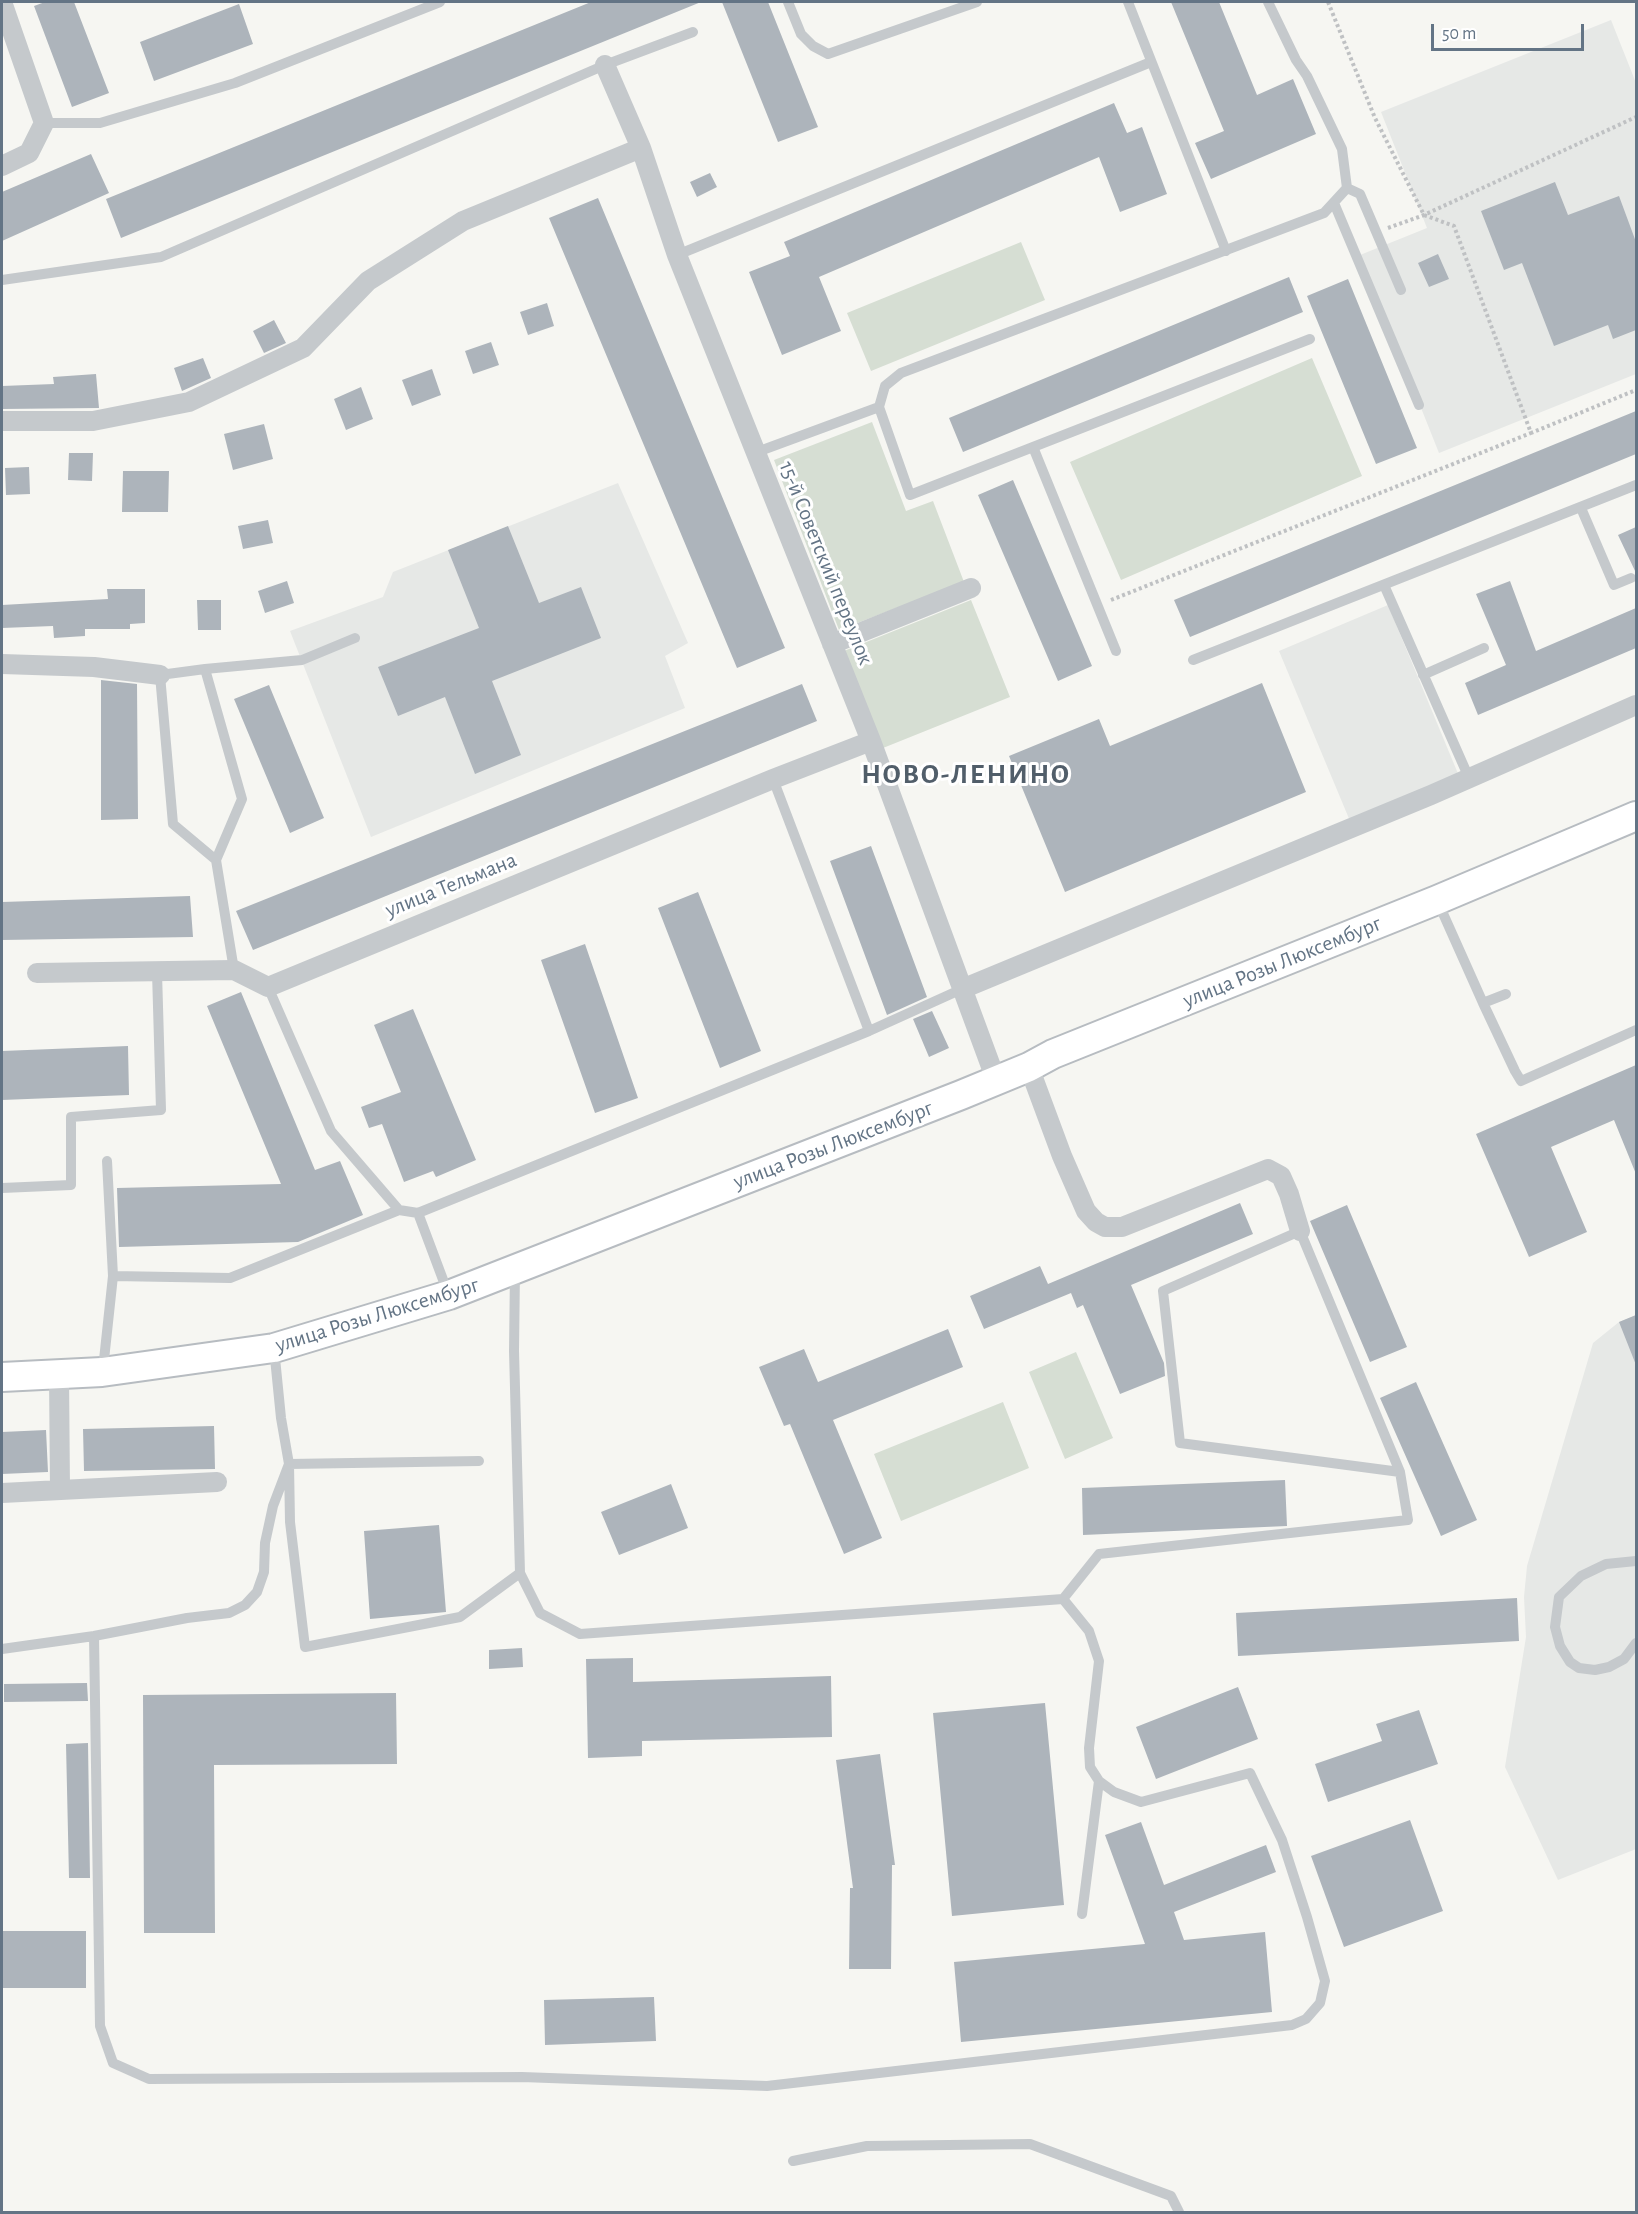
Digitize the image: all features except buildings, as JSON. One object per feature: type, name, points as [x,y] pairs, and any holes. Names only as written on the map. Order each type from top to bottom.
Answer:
[{"type":"main road","name":"улица Розы Люксембург","points":[[2,1377],[102,1372],[274,1348],[449,1295],[996,1080],[1053,1053],[1437,900],[1636,816]]},
{"type":"street","points":[[2,2],[45,123],[29,153],[2,166]]},
{"type":"street","name":"15-й Советский переулок","points":[[605,65],[641,148],[678,255],[871,741],[996,1080]]},
{"type":"street","points":[[2,421],[93,422],[189,402],[303,348],[368,281],[463,221],[641,148]]},
{"type":"street","points":[[832,644],[971,588]]},
{"type":"street","points":[[2,664],[94,667],[160,675]]},
{"type":"street","points":[[962,989],[1469,778],[1636,705]]},
{"type":"street","name":"улица Тельмана","points":[[268,987],[773,779],[871,741]]},
{"type":"street","points":[[37,973],[234,970],[268,987]]},
{"type":"street","points":[[1029,1066],[1062,1156],[1086,1211],[1095,1222],[1105,1227],[1122,1227],[1268,1169],[1281,1176],[1300,1230]]},
{"type":"street","points":[[59,1375],[60,1490]]},
{"type":"street","points":[[2,1493],[217,1482]]},
{"type":"lane","points":[[45,123],[100,123],[236,83],[440,2]]},
{"type":"lane","points":[[788,2],[801,34],[813,46],[828,54],[977,2]]},
{"type":"lane","points":[[1128,2],[1226,251]]},
{"type":"lane","points":[[1268,2],[1342,149],[1347,188],[1334,203],[1324,213],[901,373],[885,386],[879,406],[910,495],[1310,339]]},
{"type":"lane","points":[[2,280],[161,257],[605,65],[693,32]]},
{"type":"lane","points":[[678,255],[1151,62]]},
{"type":"lane","points":[[1347,188],[1360,194],[1401,290]]},
{"type":"lane","points":[[1334,203],[1419,405]]},
{"type":"lane","points":[[757,452],[879,406]]},
{"type":"lane","points":[[1033,447],[1116,651]]},
{"type":"lane","points":[[1193,660],[1636,485]]},
{"type":"lane","points":[[1581,507],[1614,585],[1631,578]]},
{"type":"lane","points":[[1384,585],[1469,778]]},
{"type":"lane","points":[[216,860],[173,824],[160,675],[302,660],[355,638]]},
{"type":"lane","points":[[1423,675],[1484,648]]},
{"type":"lane","points":[[205,669],[242,799],[216,860],[234,970]]},
{"type":"lane","points":[[773,779],[869,1031]]},
{"type":"lane","points":[[1437,900],[1521,1081],[1636,1029]]},
{"type":"lane","points":[[2,1188],[70,1185],[71,1117],[161,1110],[157,972]]},
{"type":"lane","points":[[268,987],[331,1131],[399,1210]]},
{"type":"lane","points":[[113,1276],[230,1278],[399,1210],[418,1213],[869,1031],[962,989]]},
{"type":"lane","points":[[1483,1003],[1506,994]]},
{"type":"lane","points":[[102,1372],[113,1276],[107,1161]]},
{"type":"lane","points":[[418,1213],[449,1295]]},
{"type":"lane","points":[[515,1270],[514,1351],[520,1573],[540,1612],[580,1634],[1063,1599],[1099,1554],[1408,1521],[1400,1472],[1300,1230],[1163,1291],[1180,1443],[1400,1472]]},
{"type":"lane","points":[[274,1348],[281,1418],[289,1464],[290,1522],[305,1647],[460,1617],[520,1573]]},
{"type":"lane","points":[[289,1464],[479,1461]]},
{"type":"lane","points":[[2,1649],[94,1636],[187,1617],[229,1613],[245,1605],[257,1592],[264,1572],[265,1543],[273,1506],[289,1464]]},
{"type":"lane","points":[[1636,1561],[1606,1564],[1581,1575],[1559,1597],[1555,1627],[1560,1646],[1570,1662],[1579,1668],[1595,1670],[1609,1667],[1624,1659],[1636,1643]]},
{"type":"lane","points":[[94,1636],[100,2026],[113,2063],[149,2079],[522,2078],[767,2086],[1292,2025],[1306,2019],[1320,2002],[1325,1981],[1282,1840],[1250,1773],[1142,1802],[1114,1792],[1099,1780],[1090,1767],[1089,1748],[1099,1661],[1089,1631],[1063,1599]]},
{"type":"lane","points":[[1082,1914],[1099,1780]]},
{"type":"lane","points":[[793,2161],[867,2146],[1030,2144],[1171,2196],[1179,2212]]},
{"type":"path","points":[[1328,2],[1375,118],[1424,215],[1454,226],[1531,433]]},
{"type":"path","points":[[1377,232],[1424,215],[1636,117]]},
{"type":"path","points":[[1097,605],[1636,390]]},
{"type":"shaded area","points":[[1611,20],[1636,83],[1636,374],[1439,453],[1360,255],[1427,228],[1381,112]]},
{"type":"shaded area","points":[[1021,242],[1045,300],[871,371],[847,313]]},
{"type":"shaded area","points":[[1312,358],[1362,476],[1121,580],[1070,462]]},
{"type":"shaded area","points":[[872,422],[906,511],[933,501],[964,582],[839,630],[774,460]]},
{"type":"shaded area","points":[[618,483],[688,643],[665,656],[685,708],[371,837],[290,631],[383,597],[393,572]]},
{"type":"shaded area","points":[[971,600],[1010,697],[883,748],[844,651]]},
{"type":"shaded area","points":[[1388,605],[1459,776],[1350,821],[1279,651]]},
{"type":"shaded area","points":[[1636,1315],[1636,1849],[1558,1880],[1505,1767],[1526,1637],[1524,1597],[1527,1566],[1593,1343],[1619,1322]]},
{"type":"shaded area","points":[[1076,1352],[1113,1438],[1065,1459],[1029,1372]]},
{"type":"shaded area","points":[[1003,1402],[1029,1468],[901,1521],[874,1454]]},
{"type":"district","name":"НОВО-ЛЕНИНО","points":[[966,775]]}]
